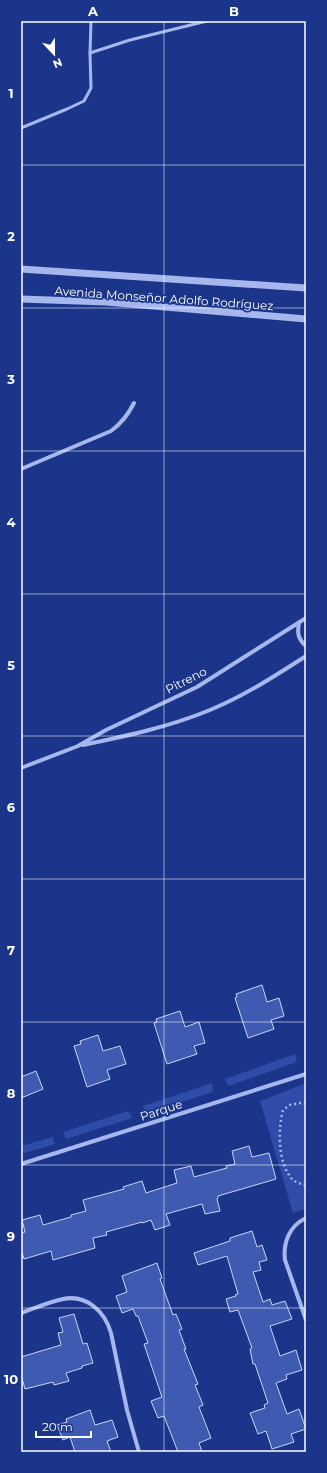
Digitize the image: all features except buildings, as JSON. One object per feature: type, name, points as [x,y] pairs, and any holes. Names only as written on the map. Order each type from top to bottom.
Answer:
[{"type":"street","name":"Avenida Monseñor Adolfo Rodríguez","points":[[21,269],[306,288]]},
{"type":"street","name":"Avenida Monseñor Adolfo Rodríguez","points":[[21,299],[106,302],[280,318],[306,319]]},
{"type":"street","points":[[21,470],[111,431],[129,414],[134,403]]},
{"type":"street","name":"Pitreno","points":[[78,746],[106,730],[197,687],[306,618]]},
{"type":"street","points":[[299,623],[298,636],[301,642],[306,646]]},
{"type":"street","name":"Pitreno","points":[[21,768],[78,746],[160,727],[210,710],[246,693],[306,656]]},
{"type":"street","name":"Parque","points":[[21,1164],[306,1074]]},
{"type":"street","points":[[306,1218],[296,1224],[291,1230],[287,1237],[284,1253],[286,1264],[306,1320]]},
{"type":"street","points":[[21,1313],[64,1299],[73,1298],[91,1304],[105,1316],[112,1333],[121,1386],[139,1452]]},
{"type":"lane","points":[[21,128],[84,101],[91,88],[91,21]]},
{"type":"lane","points":[[90,53],[130,40],[206,21]]},
{"type":"path","points":[[306,1102],[290,1104],[283,1110],[280,1122],[280,1142],[284,1163],[289,1175],[296,1182],[304,1185],[306,1184]]},
{"type":"shaded area","points":[[295,1054],[297,1062],[228,1086],[225,1079]]},
{"type":"shaded area","points":[[212,1083],[213,1092],[146,1113],[143,1106]]},
{"type":"shaded area","points":[[306,1083],[306,1209],[293,1213],[260,1101]]},
{"type":"shaded area","points":[[128,1111],[132,1118],[66,1139],[63,1132]]},
{"type":"shaded area","points":[[53,1137],[55,1144],[21,1154],[21,1146]]}]
